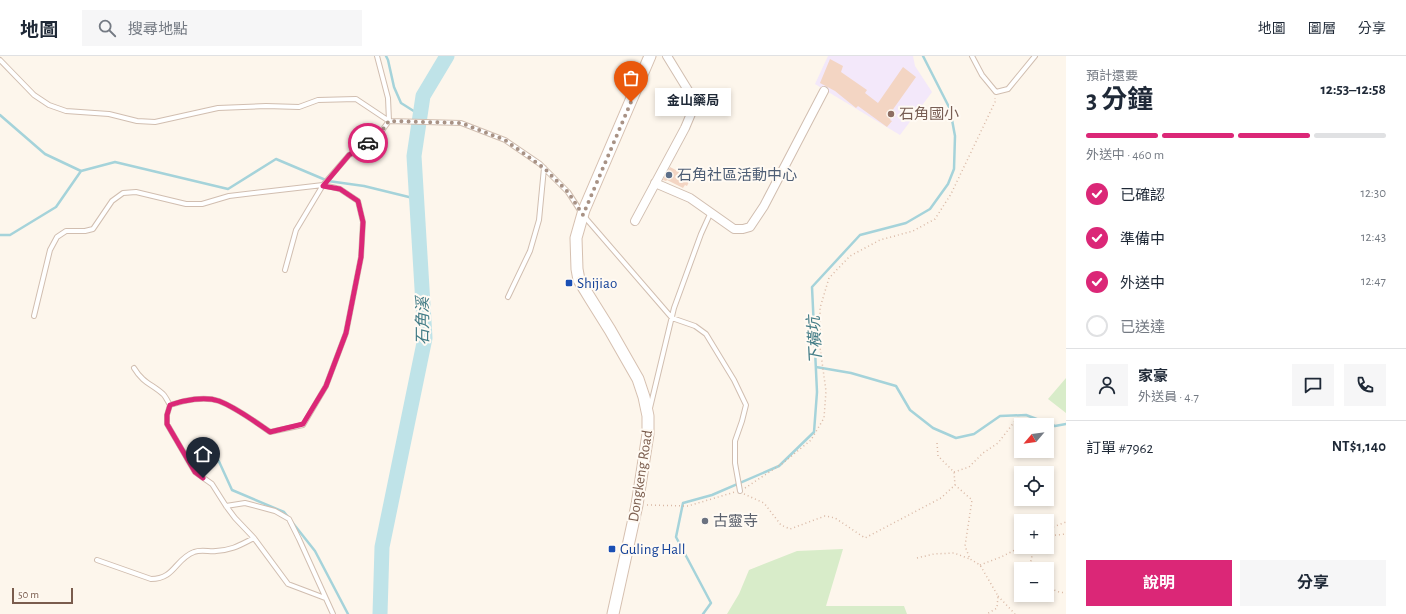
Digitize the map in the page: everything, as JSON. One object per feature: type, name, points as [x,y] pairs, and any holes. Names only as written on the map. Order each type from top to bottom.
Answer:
[{"type":"street","name":"Dongkeng Road","points":[[613,614],[637,504],[648,434],[648,416],[638,379],[579,280],[577,269],[576,238],[583,215],[650,56]]},
{"type":"street","points":[[635,221],[685,128],[693,110],[694,100],[666,56]]},
{"type":"street","points":[[655,182],[690,198],[734,229],[743,230],[750,227],[764,206],[824,91]]},
{"type":"lane","points":[[284,270],[296,230],[323,186],[349,155],[362,148],[378,136],[389,121],[388,98],[377,56]]},
{"type":"lane","points":[[972,56],[982,75],[996,92],[1008,89],[1035,56]]},
{"type":"lane","points":[[0,60],[34,95],[49,105],[66,111],[109,114],[137,121],[155,122],[218,108],[266,106],[298,107],[318,100],[356,99],[389,121],[461,123],[505,140],[544,168],[568,192],[583,215],[672,318],[695,326],[706,334],[731,374],[746,405],[735,441],[735,463],[740,490]]},
{"type":"lane","points":[[508,297],[530,251],[539,220],[544,168]]},
{"type":"lane","points":[[34,316],[50,250],[57,237],[66,231],[85,231],[93,229],[112,201],[122,193],[136,192],[186,204],[202,204],[229,196],[323,186],[340,189],[358,201],[363,222],[361,257],[346,333],[326,386],[303,424],[270,432],[240,412],[218,401],[199,399],[184,400],[170,405]]},
{"type":"lane","points":[[648,416],[674,308],[701,234],[711,212]]},
{"type":"lane","points":[[134,368],[138,376],[164,395],[170,405],[167,415],[167,424],[195,472],[212,484],[226,506],[254,538],[288,584],[325,598]]},
{"type":"lane","points":[[226,506],[245,503],[275,511],[289,519],[333,614]]},
{"type":"lane","points":[[97,560],[151,579],[160,579],[169,574],[184,558],[196,551],[233,549],[254,538]]},
{"type":"path","points":[[637,504],[688,506],[740,490],[783,463],[811,440],[824,418],[826,391],[820,347],[820,308],[830,278],[850,256],[880,240],[913,231],[935,219],[951,194],[995,102],[996,92]]},
{"type":"path","points":[[954,472],[969,466],[982,453],[998,444],[1014,422]]},
{"type":"path","points":[[937,442],[938,456],[954,472],[955,485],[972,500],[965,546],[970,559]]},
{"type":"path","points":[[740,490],[764,503],[781,525],[790,529],[825,516],[835,518],[865,538],[941,498],[955,485]]},
{"type":"path","points":[[1054,528],[1066,522]]},
{"type":"path","points":[[1054,535],[1066,534]]},
{"type":"path","points":[[980,565],[995,560],[1014,550]]},
{"type":"path","points":[[917,558],[934,554],[954,553],[970,559],[980,565],[998,596],[1015,614]]},
{"type":"path","points":[[1054,590],[1066,593]]},
{"type":"path","points":[[987,614],[997,608],[998,596]]},
{"type":"shaded area","name":"石角國小","points":[[828,56],[913,56],[915,66],[932,92],[900,135],[815,84]]},
{"type":"green space","points":[[1066,378],[1066,413],[1048,399]]},
{"type":"green space","points":[[843,549],[826,606],[904,606],[907,614],[727,614],[739,594],[749,570],[797,551]]},
{"type":"building","points":[[830,59],[843,66],[841,72],[867,90],[865,93],[878,103],[903,67],[916,77],[889,115],[892,117],[890,120],[892,121],[887,127],[858,106],[856,108],[835,91],[820,83]]},
{"type":"building","name":"石角社區活動中心","points":[[670,167],[691,178],[687,186],[685,185],[683,188],[667,180],[663,180]]},
{"type":"waterway","points":[[386,56],[394,87],[401,103],[420,115]]},
{"type":"waterway","name":"石角溪","points":[[380,614],[382,547],[425,338],[414,156],[423,96],[447,56]]},
{"type":"waterway","name":"下橫坑","points":[[703,614],[711,603],[676,537],[683,503],[712,495],[779,466],[814,432],[817,392],[812,287],[860,235],[906,223],[930,209],[948,184],[954,169],[955,136],[950,109],[923,56]]},
{"type":"waterway","points":[[0,115],[45,154],[81,171],[115,162],[228,189],[276,159],[328,181],[364,186],[417,199]]},
{"type":"waterway","points":[[0,235],[10,235],[56,207],[81,171]]},
{"type":"waterway","points":[[816,367],[851,373],[896,386],[910,410],[933,428],[956,438],[974,434],[1000,416],[1026,415],[1055,426],[1066,424]]},
{"type":"waterway","points":[[204,447],[216,455],[232,490],[284,512],[289,518]]},
{"type":"waterway","points":[[292,522],[315,551],[348,614]]},
{"type":"way so far","points":[[368,143],[378,136],[380,131],[389,121],[461,123],[505,140],[540,164],[568,192],[583,215],[631,102]]},
{"type":"place","name":"金山藥局","points":[[631,102]]},
{"type":"place","name":"石角國小","points":[[891,114]]},
{"type":"place","name":"石角社區活動中心","points":[[669,175]]},
{"type":"place","name":"Shijiao","points":[[569,283]]},
{"type":"place","name":"古靈寺","points":[[705,521]]},
{"type":"place","name":"Guling Hall","points":[[612,549]]},
{"type":"route","points":[[203,478],[195,472],[167,424],[167,415],[170,405],[184,400],[199,399],[218,401],[240,412],[270,432],[303,424],[326,386],[346,333],[361,257],[363,222],[358,201],[340,189],[323,186],[349,155],[368,143]]}]
